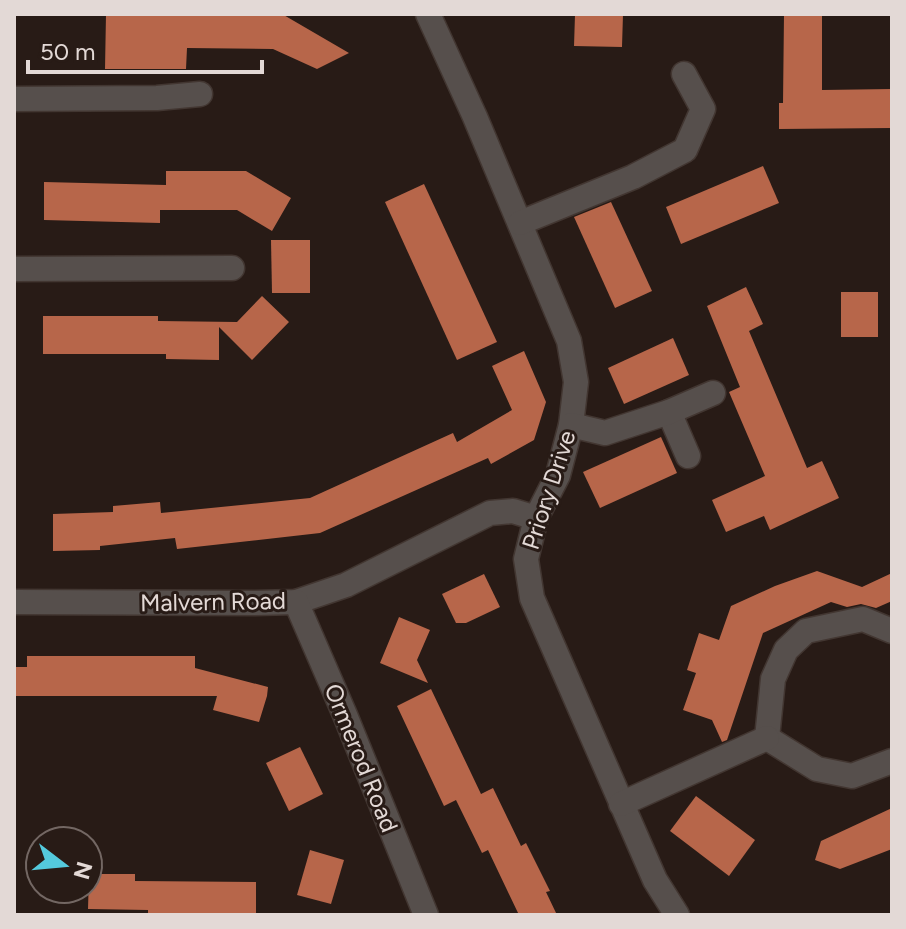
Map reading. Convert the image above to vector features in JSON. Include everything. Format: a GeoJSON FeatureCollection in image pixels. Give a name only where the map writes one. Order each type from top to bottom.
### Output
{"type":"FeatureCollection","features":[{"type":"Feature","properties":{"kind":"street","name":"Priory Drive"},"geometry":{"type":"LineString","coordinates":[[428,14],[569,341],[576,382],[571,425],[558,475],[536,518],[526,559],[532,598],[655,880],[677,915]]}},
{"type":"Feature","properties":{"kind":"street"},"geometry":{"type":"LineString","coordinates":[[520,223],[633,177],[685,150],[703,109],[684,74]]}},
{"type":"Feature","properties":{"kind":"street"},"geometry":{"type":"LineString","coordinates":[[14,99],[157,98],[200,94]]}},
{"type":"Feature","properties":{"kind":"street"},"geometry":{"type":"LineString","coordinates":[[14,269],[232,268]]}},
{"type":"Feature","properties":{"kind":"street"},"geometry":{"type":"LineString","coordinates":[[571,425],[605,433],[669,412],[713,393]]}},
{"type":"Feature","properties":{"kind":"street"},"geometry":{"type":"LineString","coordinates":[[669,412],[688,456]]}},
{"type":"Feature","properties":{"kind":"street","name":"Malvern Road"},"geometry":{"type":"LineString","coordinates":[[14,602],[296,602],[346,585],[490,513],[513,511],[536,518]]}},
{"type":"Feature","properties":{"kind":"street","name":"Ormerod Road"},"geometry":{"type":"LineString","coordinates":[[296,602],[426,915]]}},
{"type":"Feature","properties":{"kind":"street"},"geometry":{"type":"LineString","coordinates":[[767,738],[773,679],[786,650],[806,631],[863,619],[892,631]]}},
{"type":"Feature","properties":{"kind":"street"},"geometry":{"type":"LineString","coordinates":[[621,804],[767,738]]}},
{"type":"Feature","properties":{"kind":"street"},"geometry":{"type":"LineString","coordinates":[[767,738],[817,769],[852,776],[892,761]]}},
{"type":"Feature","properties":{"kind":"building"},"geometry":{"type":"Polygon","coordinates":[[[106,14],[282,14],[349,53],[317,69],[273,49],[187,48],[186,69],[105,69],[106,14]]]}},
{"type":"Feature","properties":{"kind":"building"},"geometry":{"type":"Polygon","coordinates":[[[575,14],[623,14],[622,47],[574,46],[575,14]]]}},
{"type":"Feature","properties":{"kind":"building"},"geometry":{"type":"Polygon","coordinates":[[[784,14],[822,14],[822,90],[892,89],[892,128],[779,129],[779,103],[783,103],[784,14]]]}},
{"type":"Feature","properties":{"kind":"building"},"geometry":{"type":"Polygon","coordinates":[[[763,166],[779,203],[681,244],[666,207],[763,166]]]}},
{"type":"Feature","properties":{"kind":"building"},"geometry":{"type":"Polygon","coordinates":[[[166,171],[246,171],[291,198],[272,231],[237,210],[160,210],[160,223],[44,220],[44,182],[166,185],[166,171]]]}},
{"type":"Feature","properties":{"kind":"building"},"geometry":{"type":"Polygon","coordinates":[[[424,184],[497,342],[457,360],[385,202],[424,184]]]}},
{"type":"Feature","properties":{"kind":"building"},"geometry":{"type":"Polygon","coordinates":[[[611,202],[652,291],[615,308],[574,217],[611,202]]]}},
{"type":"Feature","properties":{"kind":"building"},"geometry":{"type":"Polygon","coordinates":[[[271,240],[310,240],[310,293],[272,293],[271,240]]]}},
{"type":"Feature","properties":{"kind":"building"},"geometry":{"type":"Polygon","coordinates":[[[746,287],[763,324],[749,331],[807,468],[822,461],[839,498],[770,530],[764,516],[726,532],[712,500],[765,476],[729,392],[740,387],[707,306],[746,287]]]}},
{"type":"Feature","properties":{"kind":"building"},"geometry":{"type":"Polygon","coordinates":[[[841,292],[878,292],[878,337],[841,337],[841,292]]]}},
{"type":"Feature","properties":{"kind":"building"},"geometry":{"type":"Polygon","coordinates":[[[262,296],[289,322],[252,360],[219,327],[219,360],[166,359],[166,354],[43,354],[43,316],[158,316],[158,321],[237,322],[262,296]]]}},
{"type":"Feature","properties":{"kind":"building"},"geometry":{"type":"Polygon","coordinates":[[[673,338],[689,375],[624,404],[608,368],[673,338]]]}},
{"type":"Feature","properties":{"kind":"building"},"geometry":{"type":"Polygon","coordinates":[[[524,351],[546,402],[534,440],[491,464],[488,458],[320,533],[177,549],[175,538],[100,546],[100,550],[53,551],[53,514],[113,512],[113,506],[160,502],[161,513],[310,498],[453,433],[457,442],[512,410],[492,366],[524,351]]]}},
{"type":"Feature","properties":{"kind":"building"},"geometry":{"type":"Polygon","coordinates":[[[661,437],[677,473],[600,508],[583,472],[661,437]]]}},
{"type":"Feature","properties":{"kind":"building"},"geometry":{"type":"Polygon","coordinates":[[[817,571],[862,587],[892,573],[892,601],[876,608],[861,604],[847,607],[831,602],[763,633],[727,740],[722,742],[712,720],[683,710],[696,673],[687,670],[699,633],[719,640],[731,606],[817,571]]]}},
{"type":"Feature","properties":{"kind":"building"},"geometry":{"type":"Polygon","coordinates":[[[484,574],[500,607],[466,623],[456,623],[442,594],[484,574]]]}},
{"type":"Feature","properties":{"kind":"building"},"geometry":{"type":"Polygon","coordinates":[[[399,617],[430,630],[417,660],[428,683],[380,663],[399,617]]]}},
{"type":"Feature","properties":{"kind":"building"},"geometry":{"type":"Polygon","coordinates":[[[27,656],[195,656],[195,668],[268,687],[267,696],[259,722],[213,710],[217,696],[14,696],[14,667],[27,667],[27,656]]]}},
{"type":"Feature","properties":{"kind":"building"},"geometry":{"type":"Polygon","coordinates":[[[431,689],[481,794],[493,788],[521,846],[526,843],[550,891],[546,892],[557,915],[519,915],[488,850],[482,853],[456,800],[444,806],[397,706],[431,689]]]}},
{"type":"Feature","properties":{"kind":"building"},"geometry":{"type":"Polygon","coordinates":[[[300,747],[323,794],[289,811],[266,763],[300,747]]]}},
{"type":"Feature","properties":{"kind":"building"},"geometry":{"type":"Polygon","coordinates":[[[696,796],[755,840],[729,876],[670,831],[696,796]]]}},
{"type":"Feature","properties":{"kind":"building"},"geometry":{"type":"Polygon","coordinates":[[[892,808],[892,849],[840,869],[815,860],[821,841],[892,808]]]}},
{"type":"Feature","properties":{"kind":"building"},"geometry":{"type":"Polygon","coordinates":[[[310,850],[344,860],[331,904],[297,895],[310,850]]]}},
{"type":"Feature","properties":{"kind":"building"},"geometry":{"type":"Polygon","coordinates":[[[104,874],[135,874],[135,881],[256,882],[256,915],[148,915],[148,910],[88,909],[88,905],[104,905],[104,874]]]}}]}
